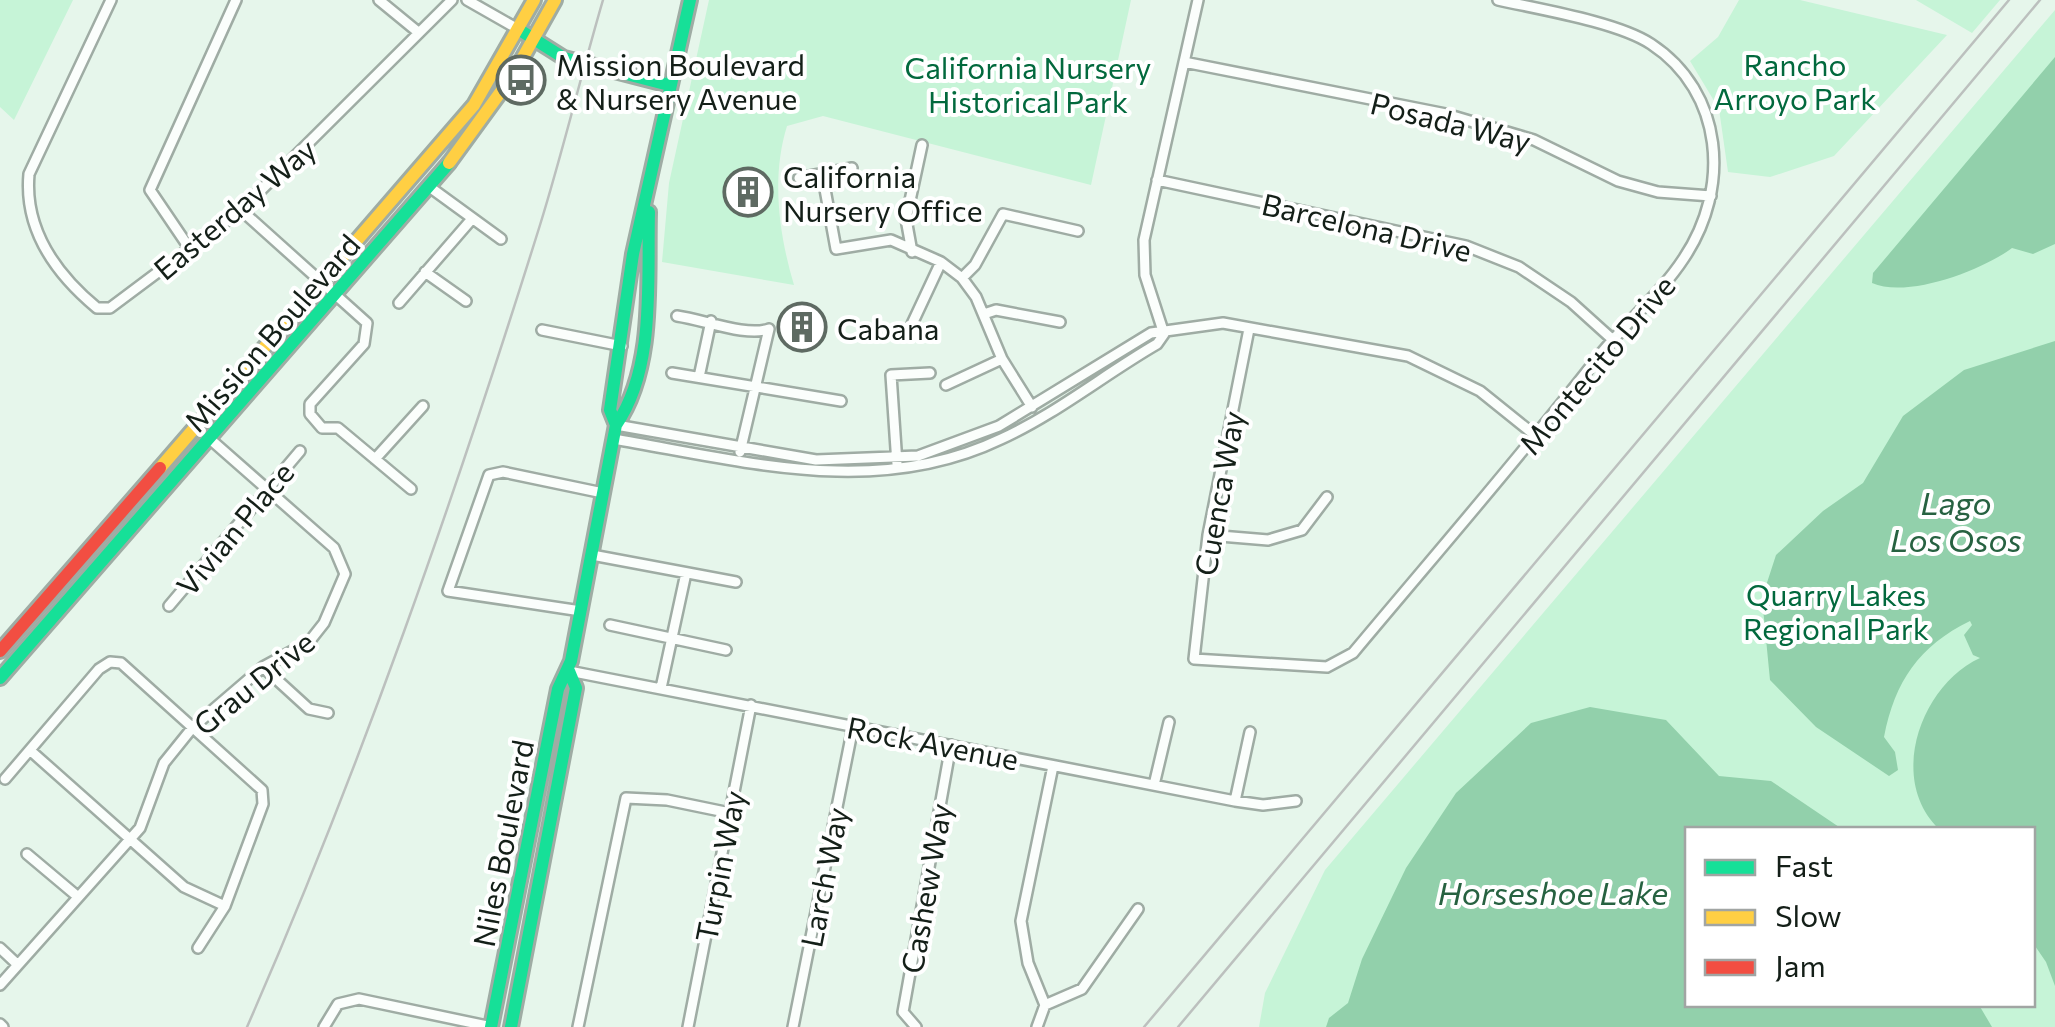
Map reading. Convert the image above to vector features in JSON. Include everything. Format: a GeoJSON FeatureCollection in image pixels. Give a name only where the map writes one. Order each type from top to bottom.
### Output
{"type":"FeatureCollection","features":[{"type":"Feature","properties":{"kind":"main road","name":"Mission Boulevard"},"geometry":{"type":"LineString","coordinates":[[0,651],[324,282],[474,104],[534,0]]}},
{"type":"Feature","properties":{"kind":"main road","name":"Mission Boulevard"},"geometry":{"type":"LineString","coordinates":[[0,678],[431,188],[490,110],[555,0]]}},
{"type":"Feature","properties":{"kind":"main road","name":"Niles Boulevard"},"geometry":{"type":"LineString","coordinates":[[492,1027],[558,688],[570,671],[615,432],[610,410],[632,254],[651,185],[669,85],[690,0]]}},
{"type":"Feature","properties":{"kind":"main road"},"geometry":{"type":"LineString","coordinates":[[518,30],[564,58],[669,85]]}},
{"type":"Feature","properties":{"kind":"main road","name":"Niles Boulevard"},"geometry":{"type":"LineString","coordinates":[[615,432],[630,413],[645,330],[651,185]]}},
{"type":"Feature","properties":{"kind":"main road","name":"Niles Boulevard"},"geometry":{"type":"LineString","coordinates":[[511,1027],[576,688],[570,671]]}},
{"type":"Feature","properties":{"kind":"street","name":"Easterday Way"},"geometry":{"type":"LineString","coordinates":[[110,0],[29,174],[26,203],[33,229],[53,259],[97,308],[110,308],[241,210],[307,149],[452,0]]}},
{"type":"Feature","properties":{"kind":"street"},"geometry":{"type":"LineString","coordinates":[[190,249],[150,190],[236,0]]}},
{"type":"Feature","properties":{"kind":"street"},"geometry":{"type":"LineString","coordinates":[[379,0],[418,32]]}},
{"type":"Feature","properties":{"kind":"street"},"geometry":{"type":"LineString","coordinates":[[467,0],[518,30]]}},
{"type":"Feature","properties":{"kind":"street"},"geometry":{"type":"LineString","coordinates":[[1164,334],[1145,274],[1144,240],[1198,0]]}},
{"type":"Feature","properties":{"kind":"street","name":"Montecito Drive"},"geometry":{"type":"LineString","coordinates":[[1194,658],[1327,667],[1353,653],[1536,436],[1612,338],[1684,259],[1711,196],[1716,156],[1708,113],[1684,72],[1649,42],[1498,0]]}},
{"type":"Feature","properties":{"kind":"street","name":"Posada Way"},"geometry":{"type":"LineString","coordinates":[[1184,62],[1446,114],[1534,140],[1618,181],[1658,192],[1711,196]]}},
{"type":"Feature","properties":{"kind":"street"},"geometry":{"type":"LineString","coordinates":[[912,252],[906,219],[922,145]]}},
{"type":"Feature","properties":{"kind":"street"},"geometry":{"type":"LineString","coordinates":[[799,178],[852,168]]}},
{"type":"Feature","properties":{"kind":"street"},"geometry":{"type":"LineString","coordinates":[[822,173],[836,248],[891,240],[941,262],[962,278],[984,314],[1002,359],[1032,407]]}},
{"type":"Feature","properties":{"kind":"street","name":"Barcelona Drive"},"geometry":{"type":"LineString","coordinates":[[1157,180],[1466,246],[1519,267],[1571,302],[1612,338]]}},
{"type":"Feature","properties":{"kind":"street"},"geometry":{"type":"LineString","coordinates":[[431,188],[501,239]]}},
{"type":"Feature","properties":{"kind":"street"},"geometry":{"type":"LineString","coordinates":[[241,210],[367,323],[364,344],[310,404],[310,414],[322,428],[338,428],[411,489]]}},
{"type":"Feature","properties":{"kind":"street"},"geometry":{"type":"LineString","coordinates":[[962,278],[975,265],[1003,214],[1078,231]]}},
{"type":"Feature","properties":{"kind":"street"},"geometry":{"type":"LineString","coordinates":[[399,303],[471,220]]}},
{"type":"Feature","properties":{"kind":"street"},"geometry":{"type":"LineString","coordinates":[[912,324],[941,262]]}},
{"type":"Feature","properties":{"kind":"street"},"geometry":{"type":"LineString","coordinates":[[425,272],[466,301]]}},
{"type":"Feature","properties":{"kind":"street"},"geometry":{"type":"LineString","coordinates":[[984,314],[996,310],[1060,322]]}},
{"type":"Feature","properties":{"kind":"street"},"geometry":{"type":"LineString","coordinates":[[677,316],[753,334],[769,329],[752,386],[738,460]]}},
{"type":"Feature","properties":{"kind":"street"},"geometry":{"type":"LineString","coordinates":[[698,377],[711,321]]}},
{"type":"Feature","properties":{"kind":"street"},"geometry":{"type":"LineString","coordinates":[[615,432],[826,462],[897,460],[962,442],[1032,407],[1150,333],[1164,334],[1204,323],[1408,356],[1480,391],[1536,436]]}},
{"type":"Feature","properties":{"kind":"street","name":"Cuenca Way"},"geometry":{"type":"LineString","coordinates":[[1194,658],[1208,535],[1249,328]]}},
{"type":"Feature","properties":{"kind":"street"},"geometry":{"type":"LineString","coordinates":[[542,330],[622,346]]}},
{"type":"Feature","properties":{"kind":"street"},"geometry":{"type":"LineString","coordinates":[[615,432],[738,460],[814,472],[898,472],[944,462],[1005,438],[1157,344],[1164,334]]}},
{"type":"Feature","properties":{"kind":"street"},"geometry":{"type":"LineString","coordinates":[[946,385],[1002,359]]}},
{"type":"Feature","properties":{"kind":"street"},"geometry":{"type":"LineString","coordinates":[[672,373],[842,401]]}},
{"type":"Feature","properties":{"kind":"street"},"geometry":{"type":"LineString","coordinates":[[898,472],[892,375],[930,373]]}},
{"type":"Feature","properties":{"kind":"street"},"geometry":{"type":"LineString","coordinates":[[376,459],[423,406]]}},
{"type":"Feature","properties":{"kind":"street","name":"Grau Drive"},"geometry":{"type":"LineString","coordinates":[[0,985],[140,828],[164,763],[193,727],[264,667],[309,642],[324,623],[345,574],[334,548],[210,439]]}},
{"type":"Feature","properties":{"kind":"street","name":"Vivian Place"},"geometry":{"type":"LineString","coordinates":[[169,606],[300,451]]}},
{"type":"Feature","properties":{"kind":"street"},"geometry":{"type":"LineString","coordinates":[[581,610],[525,599],[511,604],[448,590],[490,475],[503,472],[603,492]]}},
{"type":"Feature","properties":{"kind":"street"},"geometry":{"type":"LineString","coordinates":[[1208,535],[1268,540],[1302,530],[1327,497]]}},
{"type":"Feature","properties":{"kind":"street"},"geometry":{"type":"LineString","coordinates":[[592,555],[736,582]]}},
{"type":"Feature","properties":{"kind":"street"},"geometry":{"type":"LineString","coordinates":[[661,688],[686,572]]}},
{"type":"Feature","properties":{"kind":"street"},"geometry":{"type":"LineString","coordinates":[[610,625],[726,650]]}},
{"type":"Feature","properties":{"kind":"street"},"geometry":{"type":"LineString","coordinates":[[5,779],[110,662],[120,663],[262,790],[263,804],[225,906],[198,948]]}},
{"type":"Feature","properties":{"kind":"street"},"geometry":{"type":"LineString","coordinates":[[264,667],[310,708],[328,713]]}},
{"type":"Feature","properties":{"kind":"street","name":"Rock Avenue"},"geometry":{"type":"LineString","coordinates":[[570,671],[1235,801],[1262,805],[1296,802]]}},
{"type":"Feature","properties":{"kind":"street","name":"Turpin Way"},"geometry":{"type":"LineString","coordinates":[[688,1027],[751,705]]}},
{"type":"Feature","properties":{"kind":"street"},"geometry":{"type":"LineString","coordinates":[[1154,785],[1169,722]]}},
{"type":"Feature","properties":{"kind":"street","name":"Larch Way"},"geometry":{"type":"LineString","coordinates":[[793,1027],[853,727]]}},
{"type":"Feature","properties":{"kind":"street"},"geometry":{"type":"LineString","coordinates":[[1235,801],[1250,732]]}},
{"type":"Feature","properties":{"kind":"street","name":"Cashew Way"},"geometry":{"type":"LineString","coordinates":[[916,1027],[903,1012],[951,745]]}},
{"type":"Feature","properties":{"kind":"street"},"geometry":{"type":"LineString","coordinates":[[32,752],[184,886],[225,906]]}},
{"type":"Feature","properties":{"kind":"street"},"geometry":{"type":"LineString","coordinates":[[1036,1027],[1044,1006],[1028,964],[1021,921],[1054,766]]}},
{"type":"Feature","properties":{"kind":"street"},"geometry":{"type":"LineString","coordinates":[[578,1027],[626,798],[666,800],[730,813]]}},
{"type":"Feature","properties":{"kind":"street"},"geometry":{"type":"LineString","coordinates":[[27,854],[77,896]]}},
{"type":"Feature","properties":{"kind":"street"},"geometry":{"type":"LineString","coordinates":[[1044,1006],[1082,989],[1138,910]]}},
{"type":"Feature","properties":{"kind":"street"},"geometry":{"type":"LineString","coordinates":[[0,948],[18,964]]}},
{"type":"Feature","properties":{"kind":"street"},"geometry":{"type":"LineString","coordinates":[[324,1027],[338,1004],[359,999],[492,1027]]}},
{"type":"Feature","properties":{"kind":"green space"},"geometry":{"type":"Polygon","coordinates":[[[0,0],[73,0],[14,120],[0,107],[0,0]]]}},
{"type":"Feature","properties":{"kind":"green space","name":"California Nursery Historical Park"},"geometry":{"type":"Polygon","coordinates":[[[709,0],[1131,0],[1091,185],[823,116],[787,126],[782,145],[779,206],[794,285],[662,262],[669,183],[709,0]]]}},
{"type":"Feature","properties":{"kind":"green space","name":"Rancho Arroyo Park"},"geometry":{"type":"Polygon","coordinates":[[[1739,0],[1800,0],[1947,35],[1834,156],[1770,177],[1728,172],[1719,109],[1690,61],[1718,37],[1739,0]]]}},
{"type":"Feature","properties":{"kind":"green space"},"geometry":{"type":"Polygon","coordinates":[[[1916,0],[2000,0],[1972,33],[1916,0]]]}},
{"type":"Feature","properties":{"kind":"green space","name":"Quarry Lakes Regional Park"},"geometry":{"type":"Polygon","coordinates":[[[2055,10],[2055,1027],[1259,1027],[1265,993],[1325,870],[2055,10]]]}},
{"type":"Feature","properties":{"kind":"water"},"geometry":{"type":"Polygon","coordinates":[[[2055,57],[2055,244],[2033,254],[2012,248],[1964,273],[1924,285],[1887,287],[1872,283],[1873,273],[2055,57]]]}},
{"type":"Feature","properties":{"kind":"water","name":"Lago Los Osos"},"geometry":{"type":"Polygon","coordinates":[[[2055,341],[2055,986],[2035,946],[2035,827],[1937,827],[1923,808],[1915,785],[1918,735],[1927,711],[1959,671],[1980,658],[1973,655],[1964,635],[1972,625],[1970,621],[1923,654],[1903,682],[1884,737],[1895,752],[1898,770],[1889,776],[1816,727],[1770,680],[1762,598],[1776,555],[1823,511],[1863,483],[1903,416],[1964,370],[2055,341]]]}},
{"type":"Feature","properties":{"kind":"water","name":"Horseshoe Lake"},"geometry":{"type":"Polygon","coordinates":[[[1590,707],[1666,720],[1719,776],[1771,781],[1839,827],[1685,827],[1685,1007],[1980,1007],[1992,1027],[1326,1027],[1329,1018],[1348,1003],[1362,959],[1406,868],[1456,793],[1531,723],[1590,707]]]}},
{"type":"Feature","properties":{"kind":"railway"},"geometry":{"type":"LineString","coordinates":[[247,1027],[329,830],[440,530],[540,225],[603,0]]}},
{"type":"Feature","properties":{"kind":"railway"},"geometry":{"type":"LineString","coordinates":[[1144,1027],[2009,0]]}},
{"type":"Feature","properties":{"kind":"railway"},"geometry":{"type":"LineString","coordinates":[[1178,1027],[2040,0]]}},
{"type":"Feature","properties":{"kind":"traffic: fast"},"geometry":{"type":"LineString","coordinates":[[491,1027],[558,689],[571,661],[616,425],[610,410],[633,254],[690,0]]}},
{"type":"Feature","properties":{"kind":"traffic: fast"},"geometry":{"type":"LineString","coordinates":[[518,29],[564,58],[669,85]]}},
{"type":"Feature","properties":{"kind":"traffic: fast"},"geometry":{"type":"LineString","coordinates":[[0,678],[449,163]]}},
{"type":"Feature","properties":{"kind":"traffic: fast"},"geometry":{"type":"LineString","coordinates":[[616,425],[629,402],[643,350],[649,212]]}},
{"type":"Feature","properties":{"kind":"traffic: fast"},"geometry":{"type":"LineString","coordinates":[[511,1027],[576,688],[569,671]]}},
{"type":"Feature","properties":{"kind":"traffic: slow"},"geometry":{"type":"LineString","coordinates":[[160,468],[474,105],[534,0]]}},
{"type":"Feature","properties":{"kind":"traffic: slow"},"geometry":{"type":"LineString","coordinates":[[449,163],[513,75],[555,0]]}},
{"type":"Feature","properties":{"kind":"traffic: jam"},"geometry":{"type":"LineString","coordinates":[[0,651],[160,468]]}},
{"type":"Feature","properties":{"kind":"place","name":"Mission Boulevard & Nursery Avenue"},"geometry":{"type":"Point","coordinates":[521,80]}},
{"type":"Feature","properties":{"kind":"place","name":"California Nursery Office"},"geometry":{"type":"Point","coordinates":[748,192]}},
{"type":"Feature","properties":{"kind":"place","name":"Cabana"},"geometry":{"type":"Point","coordinates":[802,327]}}]}
